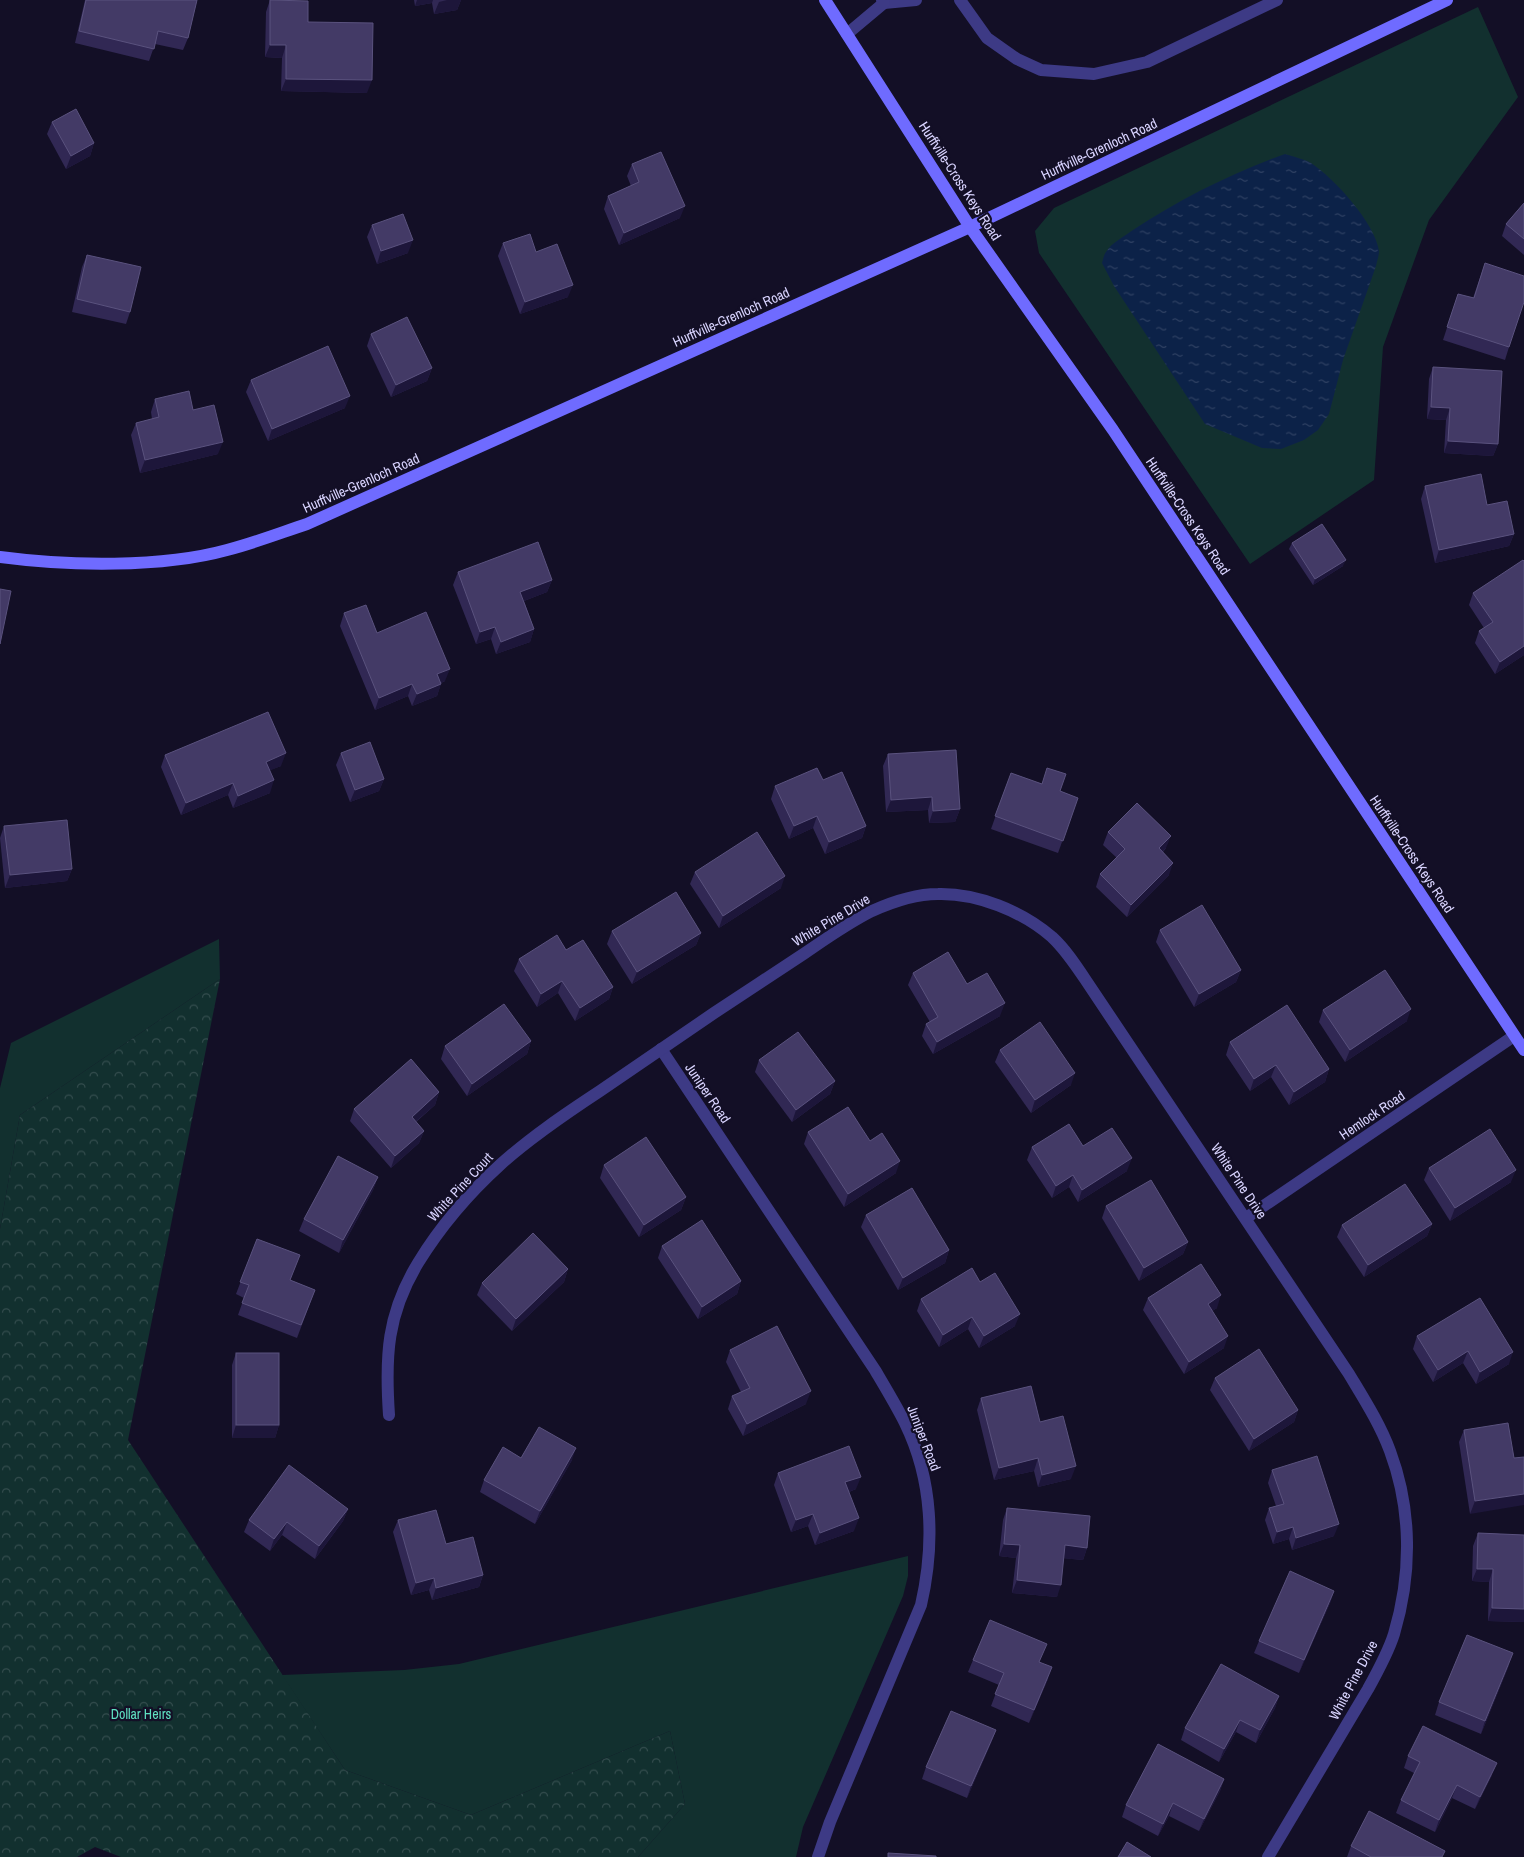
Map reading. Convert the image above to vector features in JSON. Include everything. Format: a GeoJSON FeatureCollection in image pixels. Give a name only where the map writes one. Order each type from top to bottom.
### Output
{"type":"FeatureCollection","features":[{"type":"Feature","properties":{"kind":"main road","name":"Hurffville-Cross Keys Road"},"geometry":{"type":"LineString","coordinates":[[825,0],[970,226],[1113,430],[1524,1050]]}},
{"type":"Feature","properties":{"kind":"main road","name":"Hurffville-Grenloch Road"},"geometry":{"type":"LineString","coordinates":[[0,557],[111,564],[177,559],[226,551],[307,524],[970,226],[1448,0]]}},
{"type":"Feature","properties":{"kind":"street"},"geometry":{"type":"LineString","coordinates":[[847,34],[883,2],[916,0]]}},
{"type":"Feature","properties":{"kind":"street"},"geometry":{"type":"LineString","coordinates":[[960,0],[987,38],[1017,59],[1041,70],[1094,74],[1147,62],[1277,0]]}},
{"type":"Feature","properties":{"kind":"street","name":"White Pine Drive"},"geometry":{"type":"LineString","coordinates":[[661,1049],[833,934],[874,910],[913,897],[937,894],[975,898],[995,905],[1034,924],[1052,937],[1069,955],[1349,1374],[1378,1423],[1390,1450],[1404,1500],[1407,1527],[1406,1561],[1400,1606],[1393,1635],[1382,1663],[1268,1857]]}},
{"type":"Feature","properties":{"kind":"street","name":"Hemlock Road"},"geometry":{"type":"LineString","coordinates":[[1246,1218],[1514,1036]]}},
{"type":"Feature","properties":{"kind":"street","name":"White Pine Court"},"geometry":{"type":"LineString","coordinates":[[389,1415],[386,1373],[389,1340],[395,1312],[417,1264],[434,1238],[475,1190],[524,1144],[661,1049]]}},
{"type":"Feature","properties":{"kind":"street","name":"Juniper Road"},"geometry":{"type":"LineString","coordinates":[[661,1049],[875,1370],[906,1425],[925,1480],[930,1534],[927,1582],[921,1605],[830,1822],[818,1857]]}},
{"type":"Feature","properties":{"kind":"green space"},"geometry":{"type":"Polygon","coordinates":[[[1478,7],[1518,97],[1429,220],[1383,347],[1374,480],[1250,564],[1039,253],[1035,231],[1054,208],[1478,7]]]}},
{"type":"Feature","properties":{"kind":"green space"},"geometry":{"type":"Polygon","coordinates":[[[219,939],[220,979],[20,1115],[0,1229],[0,1088],[11,1043],[219,939]]]}},
{"type":"Feature","properties":{"kind":"green space","name":"Dollar Heirs"},"geometry":{"type":"Polygon","coordinates":[[[220,979],[128,1440],[345,1770],[471,1815],[670,1731],[685,1804],[638,1857],[121,1857],[95,1847],[77,1857],[0,1857],[0,1229],[20,1115],[220,979]]]}},
{"type":"Feature","properties":{"kind":"green space"},"geometry":{"type":"Polygon","coordinates":[[[908,1556],[908,1576],[903,1596],[803,1827],[796,1857],[638,1857],[685,1804],[670,1731],[471,1815],[345,1770],[282,1675],[404,1670],[459,1664],[908,1556]]]}},
{"type":"Feature","properties":{"kind":"water"},"geometry":{"type":"Polygon","coordinates":[[[1285,154],[1311,163],[1342,190],[1370,228],[1379,251],[1376,266],[1343,360],[1329,414],[1318,430],[1304,440],[1281,449],[1262,448],[1205,424],[1114,286],[1102,263],[1105,253],[1115,243],[1169,208],[1226,178],[1285,154]]]}},
{"type":"Feature","properties":{"kind":"building"},"geometry":{"type":"Polygon","coordinates":[[[86,0],[197,0],[188,38],[158,31],[154,49],[79,31],[86,0]]]}},
{"type":"Feature","properties":{"kind":"building"},"geometry":{"type":"Polygon","coordinates":[[[270,0],[308,1],[308,22],[373,23],[372,80],[286,79],[286,45],[270,45],[270,0]]]}},
{"type":"Feature","properties":{"kind":"building"},"geometry":{"type":"Polygon","coordinates":[[[76,109],[94,143],[71,156],[52,122],[76,109]]]}},
{"type":"Feature","properties":{"kind":"building"},"geometry":{"type":"Polygon","coordinates":[[[661,152],[685,206],[624,233],[608,196],[639,182],[632,164],[661,152]]]}},
{"type":"Feature","properties":{"kind":"building"},"geometry":{"type":"Polygon","coordinates":[[[1524,203],[1524,239],[1506,224],[1524,203]]]}},
{"type":"Feature","properties":{"kind":"building"},"geometry":{"type":"Polygon","coordinates":[[[403,214],[413,240],[381,251],[372,225],[403,214]]]}},
{"type":"Feature","properties":{"kind":"building"},"geometry":{"type":"Polygon","coordinates":[[[530,234],[536,252],[557,244],[573,285],[525,302],[503,243],[530,234]]]}},
{"type":"Feature","properties":{"kind":"building"},"geometry":{"type":"Polygon","coordinates":[[[87,255],[141,267],[130,312],[77,299],[87,255]]]}},
{"type":"Feature","properties":{"kind":"building"},"geometry":{"type":"Polygon","coordinates":[[[1485,263],[1524,276],[1524,302],[1509,347],[1447,327],[1458,294],[1474,298],[1485,263]]]}},
{"type":"Feature","properties":{"kind":"building"},"geometry":{"type":"Polygon","coordinates":[[[407,317],[432,368],[396,385],[371,334],[407,317]]]}},
{"type":"Feature","properties":{"kind":"building"},"geometry":{"type":"Polygon","coordinates":[[[328,346],[350,396],[272,429],[251,380],[328,346]]]}},
{"type":"Feature","properties":{"kind":"building"},"geometry":{"type":"Polygon","coordinates":[[[1433,367],[1502,371],[1498,444],[1448,441],[1450,408],[1431,407],[1433,367]]]}},
{"type":"Feature","properties":{"kind":"building"},"geometry":{"type":"Polygon","coordinates":[[[189,391],[193,410],[214,405],[223,442],[145,460],[136,423],[159,417],[155,399],[189,391]]]}},
{"type":"Feature","properties":{"kind":"building"},"geometry":{"type":"Polygon","coordinates":[[[1481,474],[1487,505],[1507,501],[1514,534],[1439,550],[1425,486],[1481,474]]]}},
{"type":"Feature","properties":{"kind":"building"},"geometry":{"type":"Polygon","coordinates":[[[1322,524],[1346,560],[1315,579],[1292,543],[1322,524]]]}},
{"type":"Feature","properties":{"kind":"building"},"geometry":{"type":"Polygon","coordinates":[[[538,542],[552,580],[520,592],[534,629],[501,642],[495,627],[480,632],[458,572],[538,542]]]}},
{"type":"Feature","properties":{"kind":"building"},"geometry":{"type":"Polygon","coordinates":[[[1523,560],[1524,646],[1500,662],[1479,631],[1493,622],[1473,593],[1523,560]]]}},
{"type":"Feature","properties":{"kind":"building"},"geometry":{"type":"Polygon","coordinates":[[[0,589],[11,591],[0,644],[0,589]]]}},
{"type":"Feature","properties":{"kind":"building"},"geometry":{"type":"Polygon","coordinates":[[[366,605],[377,633],[426,612],[450,669],[437,674],[441,684],[417,694],[412,684],[379,698],[344,613],[366,605]]]}},
{"type":"Feature","properties":{"kind":"building"},"geometry":{"type":"Polygon","coordinates":[[[268,712],[286,753],[266,762],[274,780],[238,796],[233,783],[186,803],[165,755],[268,712]]]}},
{"type":"Feature","properties":{"kind":"building"},"geometry":{"type":"Polygon","coordinates":[[[370,742],[384,779],[355,790],[341,753],[370,742]]]}},
{"type":"Feature","properties":{"kind":"building"},"geometry":{"type":"Polygon","coordinates":[[[956,750],[960,809],[933,811],[932,797],[891,800],[888,754],[956,750]]]}},
{"type":"Feature","properties":{"kind":"building"},"geometry":{"type":"Polygon","coordinates":[[[817,768],[823,780],[842,772],[866,826],[829,842],[817,816],[794,826],[775,786],[817,768]]]}},
{"type":"Feature","properties":{"kind":"building"},"geometry":{"type":"Polygon","coordinates":[[[1047,768],[1066,774],[1060,791],[1078,798],[1063,841],[995,816],[1011,773],[1042,784],[1047,768]]]}},
{"type":"Feature","properties":{"kind":"building"},"geometry":{"type":"Polygon","coordinates":[[[1137,803],[1171,836],[1159,848],[1173,863],[1131,905],[1100,874],[1125,849],[1108,832],[1137,803]]]}},
{"type":"Feature","properties":{"kind":"building"},"geometry":{"type":"Polygon","coordinates":[[[67,820],[72,869],[10,875],[4,826],[67,820]]]}},
{"type":"Feature","properties":{"kind":"building"},"geometry":{"type":"Polygon","coordinates":[[[757,832],[785,876],[723,916],[695,872],[757,832]]]}},
{"type":"Feature","properties":{"kind":"building"},"geometry":{"type":"Polygon","coordinates":[[[676,892],[701,933],[637,972],[612,931],[676,892]]]}},
{"type":"Feature","properties":{"kind":"building"},"geometry":{"type":"Polygon","coordinates":[[[1202,905],[1241,970],[1199,994],[1160,930],[1202,905]]]}},
{"type":"Feature","properties":{"kind":"building"},"geometry":{"type":"Polygon","coordinates":[[[557,935],[566,950],[583,940],[613,987],[580,1008],[562,981],[541,994],[519,959],[557,935]]]}},
{"type":"Feature","properties":{"kind":"building"},"geometry":{"type":"Polygon","coordinates":[[[948,952],[967,984],[987,973],[1005,1003],[937,1042],[926,1024],[938,1017],[913,973],[948,952]]]}},
{"type":"Feature","properties":{"kind":"building"},"geometry":{"type":"Polygon","coordinates":[[[1385,970],[1411,1009],[1350,1050],[1323,1010],[1385,970]]]}},
{"type":"Feature","properties":{"kind":"building"},"geometry":{"type":"Polygon","coordinates":[[[504,1004],[531,1041],[472,1084],[445,1046],[504,1004]]]}},
{"type":"Feature","properties":{"kind":"building"},"geometry":{"type":"Polygon","coordinates":[[[1287,1005],[1329,1069],[1294,1092],[1276,1065],[1254,1079],[1230,1042],[1287,1005]]]}},
{"type":"Feature","properties":{"kind":"building"},"geometry":{"type":"Polygon","coordinates":[[[1040,1022],[1075,1073],[1035,1100],[1000,1050],[1040,1022]]]}},
{"type":"Feature","properties":{"kind":"building"},"geometry":{"type":"Polygon","coordinates":[[[798,1032],[835,1081],[796,1110],[759,1060],[798,1032]]]}},
{"type":"Feature","properties":{"kind":"building"},"geometry":{"type":"Polygon","coordinates":[[[411,1059],[439,1092],[412,1117],[424,1131],[395,1156],[354,1109],[411,1059]]]}},
{"type":"Feature","properties":{"kind":"building"},"geometry":{"type":"Polygon","coordinates":[[[848,1107],[870,1141],[882,1133],[900,1161],[848,1194],[808,1132],[848,1107]]]}},
{"type":"Feature","properties":{"kind":"building"},"geometry":{"type":"Polygon","coordinates":[[[1069,1124],[1083,1146],[1112,1128],[1132,1158],[1082,1190],[1073,1175],[1056,1186],[1032,1147],[1069,1124]]]}},
{"type":"Feature","properties":{"kind":"building"},"geometry":{"type":"Polygon","coordinates":[[[1490,1129],[1516,1170],[1455,1208],[1429,1168],[1490,1129]]]}},
{"type":"Feature","properties":{"kind":"building"},"geometry":{"type":"Polygon","coordinates":[[[646,1137],[686,1197],[644,1225],[604,1165],[646,1137]]]}},
{"type":"Feature","properties":{"kind":"building"},"geometry":{"type":"Polygon","coordinates":[[[338,1156],[378,1177],[343,1240],[304,1219],[338,1156]]]}},
{"type":"Feature","properties":{"kind":"building"},"geometry":{"type":"Polygon","coordinates":[[[1151,1180],[1188,1242],[1144,1268],[1106,1206],[1151,1180]]]}},
{"type":"Feature","properties":{"kind":"building"},"geometry":{"type":"Polygon","coordinates":[[[1405,1184],[1432,1224],[1368,1265],[1342,1225],[1405,1184]]]}},
{"type":"Feature","properties":{"kind":"building"},"geometry":{"type":"Polygon","coordinates":[[[912,1188],[949,1250],[903,1278],[866,1215],[912,1188]]]}},
{"type":"Feature","properties":{"kind":"building"},"geometry":{"type":"Polygon","coordinates":[[[702,1220],[741,1281],[702,1307],[662,1246],[702,1220]]]}},
{"type":"Feature","properties":{"kind":"building"},"geometry":{"type":"Polygon","coordinates":[[[533,1233],[568,1269],[516,1319],[482,1283],[533,1233]]]}},
{"type":"Feature","properties":{"kind":"building"},"geometry":{"type":"Polygon","coordinates":[[[257,1239],[300,1255],[290,1280],[315,1290],[301,1325],[242,1303],[249,1285],[240,1282],[257,1239]]]}},
{"type":"Feature","properties":{"kind":"building"},"geometry":{"type":"Polygon","coordinates":[[[1201,1264],[1221,1295],[1208,1304],[1228,1336],[1189,1362],[1148,1298],[1201,1264]]]}},
{"type":"Feature","properties":{"kind":"building"},"geometry":{"type":"Polygon","coordinates":[[[972,1268],[980,1282],[995,1273],[1020,1314],[984,1336],[972,1317],[943,1335],[921,1299],[972,1268]]]}},
{"type":"Feature","properties":{"kind":"building"},"geometry":{"type":"Polygon","coordinates":[[[1480,1298],[1513,1352],[1480,1372],[1468,1351],[1438,1370],[1417,1336],[1480,1298]]]}},
{"type":"Feature","properties":{"kind":"building"},"geometry":{"type":"Polygon","coordinates":[[[777,1326],[811,1391],[747,1424],[732,1396],[750,1388],[730,1350],[777,1326]]]}},
{"type":"Feature","properties":{"kind":"building"},"geometry":{"type":"Polygon","coordinates":[[[1259,1349],[1298,1410],[1254,1439],[1215,1378],[1259,1349]]]}},
{"type":"Feature","properties":{"kind":"building"},"geometry":{"type":"Polygon","coordinates":[[[236,1353],[279,1353],[279,1425],[236,1425],[236,1353]]]}},
{"type":"Feature","properties":{"kind":"building"},"geometry":{"type":"Polygon","coordinates":[[[1031,1386],[1040,1422],[1063,1416],[1076,1466],[1042,1475],[1038,1458],[999,1468],[981,1398],[1031,1386]]]}},
{"type":"Feature","properties":{"kind":"building"},"geometry":{"type":"Polygon","coordinates":[[[1508,1423],[1514,1458],[1524,1457],[1524,1494],[1475,1501],[1464,1430],[1508,1423]]]}},
{"type":"Feature","properties":{"kind":"building"},"geometry":{"type":"Polygon","coordinates":[[[539,1427],[576,1448],[540,1511],[484,1480],[503,1447],[521,1458],[539,1427]]]}},
{"type":"Feature","properties":{"kind":"building"},"geometry":{"type":"Polygon","coordinates":[[[849,1446],[861,1477],[845,1482],[859,1518],[820,1533],[813,1514],[796,1520],[778,1473],[849,1446]]]}},
{"type":"Feature","properties":{"kind":"building"},"geometry":{"type":"Polygon","coordinates":[[[1317,1456],[1339,1524],[1296,1538],[1293,1527],[1277,1532],[1269,1508],[1284,1504],[1272,1470],[1317,1456]]]}},
{"type":"Feature","properties":{"kind":"building"},"geometry":{"type":"Polygon","coordinates":[[[289,1465],[348,1509],[319,1546],[287,1522],[274,1539],[249,1520],[289,1465]]]}},
{"type":"Feature","properties":{"kind":"building"},"geometry":{"type":"Polygon","coordinates":[[[1007,1508],[1090,1516],[1087,1548],[1065,1545],[1061,1585],[1017,1580],[1020,1545],[1004,1544],[1007,1508]]]}},
{"type":"Feature","properties":{"kind":"building"},"geometry":{"type":"Polygon","coordinates":[[[436,1510],[446,1544],[473,1537],[483,1575],[436,1588],[434,1578],[416,1583],[398,1520],[436,1510]]]}},
{"type":"Feature","properties":{"kind":"building"},"geometry":{"type":"Polygon","coordinates":[[[1478,1533],[1524,1535],[1524,1609],[1492,1608],[1493,1569],[1477,1569],[1478,1533]]]}},
{"type":"Feature","properties":{"kind":"building"},"geometry":{"type":"Polygon","coordinates":[[[1290,1571],[1334,1591],[1304,1660],[1259,1641],[1290,1571]]]}},
{"type":"Feature","properties":{"kind":"building"},"geometry":{"type":"Polygon","coordinates":[[[990,1620],[1047,1644],[1039,1662],[1052,1667],[1034,1710],[995,1694],[1004,1673],[973,1660],[990,1620]]]}},
{"type":"Feature","properties":{"kind":"building"},"geometry":{"type":"Polygon","coordinates":[[[1467,1635],[1513,1653],[1485,1721],[1439,1702],[1467,1635]]]}},
{"type":"Feature","properties":{"kind":"building"},"geometry":{"type":"Polygon","coordinates":[[[1221,1664],[1279,1696],[1260,1730],[1240,1720],[1224,1749],[1185,1728],[1221,1664]]]}},
{"type":"Feature","properties":{"kind":"building"},"geometry":{"type":"Polygon","coordinates":[[[951,1711],[996,1730],[971,1786],[926,1767],[951,1711]]]}},
{"type":"Feature","properties":{"kind":"building"},"geometry":{"type":"Polygon","coordinates":[[[1423,1726],[1497,1763],[1480,1797],[1457,1785],[1439,1820],[1401,1800],[1420,1762],[1408,1756],[1423,1726]]]}},
{"type":"Feature","properties":{"kind":"building"},"geometry":{"type":"Polygon","coordinates":[[[1158,1744],[1224,1779],[1204,1819],[1173,1803],[1163,1824],[1126,1805],[1158,1744]]]}},
{"type":"Feature","properties":{"kind":"building"},"geometry":{"type":"Polygon","coordinates":[[[1369,1811],[1445,1851],[1442,1857],[1371,1857],[1351,1846],[1369,1811]]]}},
{"type":"Feature","properties":{"kind":"building"},"geometry":{"type":"Polygon","coordinates":[[[1127,1842],[1151,1857],[1118,1857],[1127,1842]]]}},
{"type":"Feature","properties":{"kind":"building"},"geometry":{"type":"Polygon","coordinates":[[[888,1853],[936,1856],[936,1857],[888,1857],[888,1853]]]}}]}
